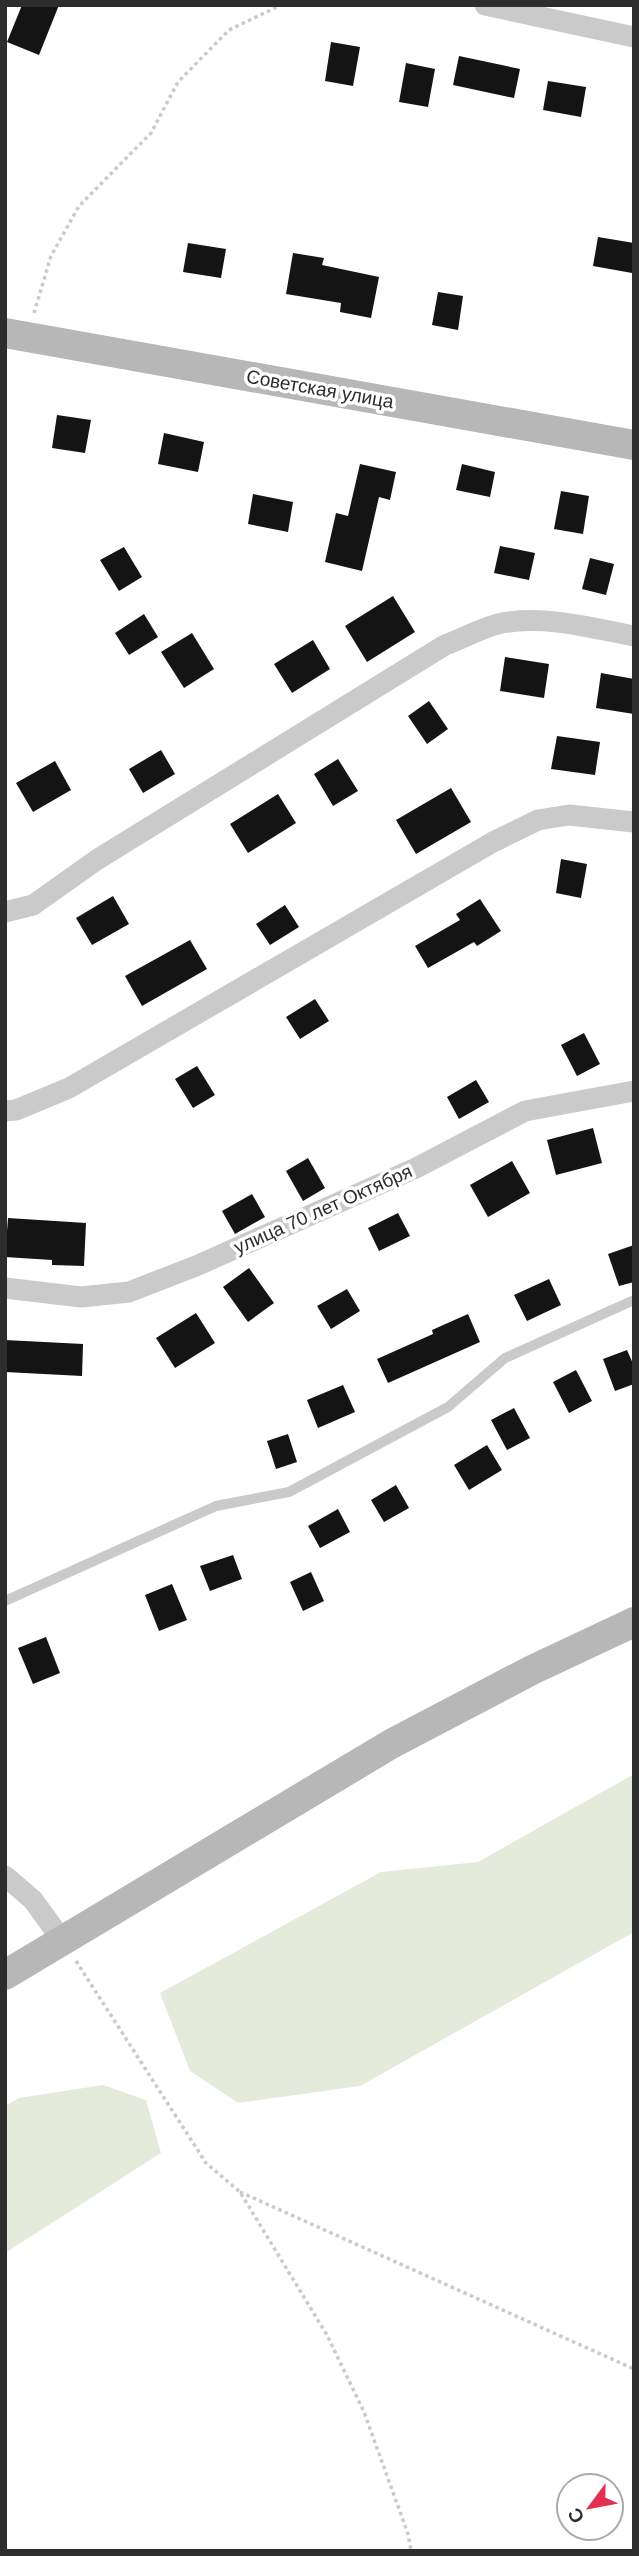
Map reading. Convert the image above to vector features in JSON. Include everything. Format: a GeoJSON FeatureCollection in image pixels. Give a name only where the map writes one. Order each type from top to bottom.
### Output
{"type":"FeatureCollection","features":[{"type":"Feature","properties":{"kind":"main road","name":"Советская улица"},"geometry":{"type":"LineString","coordinates":[[16,335],[634,445]]}},
{"type":"Feature","properties":{"kind":"main road"},"geometry":{"type":"LineString","coordinates":[[5,1975],[391,1744],[532,1670],[634,1622]]}},
{"type":"Feature","properties":{"kind":"street"},"geometry":{"type":"LineString","coordinates":[[485,5],[634,37]]}},
{"type":"Feature","properties":{"kind":"street"},"geometry":{"type":"LineString","coordinates":[[5,912],[33,905],[98,859],[445,645],[499,624],[520,621],[563,623],[634,636]]}},
{"type":"Feature","properties":{"kind":"street"},"geometry":{"type":"LineString","coordinates":[[5,1111],[16,1110],[69,1087],[493,842],[538,820],[569,816],[634,822]]}},
{"type":"Feature","properties":{"kind":"street","name":"улица 70 лет Октября"},"geometry":{"type":"LineString","coordinates":[[5,1288],[81,1297],[129,1292],[196,1266],[416,1168],[525,1111],[634,1091]]}},
{"type":"Feature","properties":{"kind":"street"},"geometry":{"type":"LineString","coordinates":[[5,1876],[33,1900],[62,1940]]}},
{"type":"Feature","properties":{"kind":"lane"},"geometry":{"type":"LineString","coordinates":[[5,1601],[216,1506],[289,1492],[448,1407],[505,1358],[634,1300]]}},
{"type":"Feature","properties":{"kind":"path"},"geometry":{"type":"LineString","coordinates":[[16,335],[51,256],[79,206],[151,133],[178,82],[229,30],[281,5]]}},
{"type":"Feature","properties":{"kind":"path"},"geometry":{"type":"LineString","coordinates":[[62,1940],[206,2163],[240,2192],[634,2370]]}},
{"type":"Feature","properties":{"kind":"path"},"geometry":{"type":"LineString","coordinates":[[240,2192],[327,2335],[363,2412],[408,2533],[411,2551]]}},
{"type":"Feature","properties":{"kind":"green space"},"geometry":{"type":"Polygon","coordinates":[[[634,1774],[634,1932],[360,2086],[238,2103],[190,2071],[160,1993],[381,1872],[478,1862],[634,1774]]]}},
{"type":"Feature","properties":{"kind":"green space"},"geometry":{"type":"Polygon","coordinates":[[[103,2085],[146,2100],[161,2153],[5,2253],[5,2106],[19,2098],[103,2085]]]}},
{"type":"Feature","properties":{"kind":"building"},"geometry":{"type":"Polygon","coordinates":[[[22,5],[59,5],[39,55],[7,42],[22,5]]]}},
{"type":"Feature","properties":{"kind":"building"},"geometry":{"type":"Polygon","coordinates":[[[331,42],[360,47],[353,86],[325,81],[331,42]]]}},
{"type":"Feature","properties":{"kind":"building"},"geometry":{"type":"Polygon","coordinates":[[[459,56],[520,69],[514,98],[453,85],[459,56]]]}},
{"type":"Feature","properties":{"kind":"building"},"geometry":{"type":"Polygon","coordinates":[[[406,63],[435,69],[428,107],[399,102],[406,63]]]}},
{"type":"Feature","properties":{"kind":"building"},"geometry":{"type":"Polygon","coordinates":[[[548,81],[586,87],[581,117],[543,110],[548,81]]]}},
{"type":"Feature","properties":{"kind":"building"},"geometry":{"type":"Polygon","coordinates":[[[598,237],[634,243],[632,273],[593,266],[598,237]]]}},
{"type":"Feature","properties":{"kind":"building"},"geometry":{"type":"Polygon","coordinates":[[[188,243],[226,249],[221,278],[183,272],[188,243]]]}},
{"type":"Feature","properties":{"kind":"building"},"geometry":{"type":"Polygon","coordinates":[[[293,253],[324,258],[322,265],[379,277],[371,318],[340,312],[341,303],[286,294],[293,253]]]}},
{"type":"Feature","properties":{"kind":"building"},"geometry":{"type":"Polygon","coordinates":[[[438,292],[463,296],[458,330],[432,325],[438,292]]]}},
{"type":"Feature","properties":{"kind":"building"},"geometry":{"type":"Polygon","coordinates":[[[57,415],[91,420],[85,453],[52,448],[57,415]]]}},
{"type":"Feature","properties":{"kind":"building"},"geometry":{"type":"Polygon","coordinates":[[[164,433],[204,442],[198,472],[158,464],[164,433]]]}},
{"type":"Feature","properties":{"kind":"building"},"geometry":{"type":"Polygon","coordinates":[[[360,464],[396,472],[390,500],[379,497],[362,571],[325,562],[336,513],[348,516],[360,464]]]}},
{"type":"Feature","properties":{"kind":"building"},"geometry":{"type":"Polygon","coordinates":[[[462,464],[495,472],[490,497],[456,490],[462,464]]]}},
{"type":"Feature","properties":{"kind":"building"},"geometry":{"type":"Polygon","coordinates":[[[561,491],[589,496],[583,534],[554,529],[561,491]]]}},
{"type":"Feature","properties":{"kind":"building"},"geometry":{"type":"Polygon","coordinates":[[[253,494],[293,502],[288,532],[248,524],[253,494]]]}},
{"type":"Feature","properties":{"kind":"building"},"geometry":{"type":"Polygon","coordinates":[[[500,546],[535,553],[529,580],[494,573],[500,546]]]}},
{"type":"Feature","properties":{"kind":"building"},"geometry":{"type":"Polygon","coordinates":[[[124,547],[142,577],[119,591],[100,560],[124,547]]]}},
{"type":"Feature","properties":{"kind":"building"},"geometry":{"type":"Polygon","coordinates":[[[590,558],[614,564],[606,595],[582,589],[590,558]]]}},
{"type":"Feature","properties":{"kind":"building"},"geometry":{"type":"Polygon","coordinates":[[[393,596],[415,632],[367,662],[345,626],[393,596]]]}},
{"type":"Feature","properties":{"kind":"building"},"geometry":{"type":"Polygon","coordinates":[[[144,614],[158,637],[129,655],[115,633],[144,614]]]}},
{"type":"Feature","properties":{"kind":"building"},"geometry":{"type":"Polygon","coordinates":[[[192,633],[214,669],[184,688],[161,652],[192,633]]]}},
{"type":"Feature","properties":{"kind":"building"},"geometry":{"type":"Polygon","coordinates":[[[313,640],[330,669],[292,693],[274,664],[313,640]]]}},
{"type":"Feature","properties":{"kind":"building"},"geometry":{"type":"Polygon","coordinates":[[[505,657],[549,664],[544,698],[500,691],[505,657]]]}},
{"type":"Feature","properties":{"kind":"building"},"geometry":{"type":"Polygon","coordinates":[[[601,673],[634,679],[634,714],[596,708],[601,673]]]}},
{"type":"Feature","properties":{"kind":"building"},"geometry":{"type":"Polygon","coordinates":[[[429,701],[448,729],[427,744],[408,716],[429,701]]]}},
{"type":"Feature","properties":{"kind":"building"},"geometry":{"type":"Polygon","coordinates":[[[557,736],[600,742],[595,775],[551,769],[557,736]]]}},
{"type":"Feature","properties":{"kind":"building"},"geometry":{"type":"Polygon","coordinates":[[[161,750],[175,774],[143,793],[129,769],[161,750]]]}},
{"type":"Feature","properties":{"kind":"building"},"geometry":{"type":"Polygon","coordinates":[[[338,759],[358,791],[333,806],[314,774],[338,759]]]}},
{"type":"Feature","properties":{"kind":"building"},"geometry":{"type":"Polygon","coordinates":[[[55,761],[71,790],[33,812],[16,783],[55,761]]]}},
{"type":"Feature","properties":{"kind":"building"},"geometry":{"type":"Polygon","coordinates":[[[451,788],[471,822],[416,854],[396,820],[451,788]]]}},
{"type":"Feature","properties":{"kind":"building"},"geometry":{"type":"Polygon","coordinates":[[[278,794],[296,823],[248,853],[230,824],[278,794]]]}},
{"type":"Feature","properties":{"kind":"building"},"geometry":{"type":"Polygon","coordinates":[[[561,859],[587,864],[581,898],[556,893],[561,859]]]}},
{"type":"Feature","properties":{"kind":"building"},"geometry":{"type":"Polygon","coordinates":[[[113,896],[129,924],[92,945],[76,918],[113,896]]]}},
{"type":"Feature","properties":{"kind":"building"},"geometry":{"type":"Polygon","coordinates":[[[480,899],[501,931],[477,946],[474,942],[428,968],[415,946],[460,920],[456,914],[480,899]]]}},
{"type":"Feature","properties":{"kind":"building"},"geometry":{"type":"Polygon","coordinates":[[[285,905],[299,927],[270,945],[256,924],[285,905]]]}},
{"type":"Feature","properties":{"kind":"building"},"geometry":{"type":"Polygon","coordinates":[[[190,940],[207,969],[142,1006],[125,976],[190,940]]]}},
{"type":"Feature","properties":{"kind":"building"},"geometry":{"type":"Polygon","coordinates":[[[315,999],[329,1021],[300,1039],[286,1017],[315,999]]]}},
{"type":"Feature","properties":{"kind":"building"},"geometry":{"type":"Polygon","coordinates":[[[584,1033],[600,1064],[577,1076],[561,1045],[584,1033]]]}},
{"type":"Feature","properties":{"kind":"building"},"geometry":{"type":"Polygon","coordinates":[[[197,1066],[215,1095],[193,1108],[175,1079],[197,1066]]]}},
{"type":"Feature","properties":{"kind":"building"},"geometry":{"type":"Polygon","coordinates":[[[476,1080],[489,1102],[459,1119],[447,1097],[476,1080]]]}},
{"type":"Feature","properties":{"kind":"building"},"geometry":{"type":"Polygon","coordinates":[[[593,1128],[602,1163],[556,1175],[547,1140],[593,1128]]]}},
{"type":"Feature","properties":{"kind":"building"},"geometry":{"type":"Polygon","coordinates":[[[308,1158],[325,1188],[303,1201],[286,1171],[308,1158]]]}},
{"type":"Feature","properties":{"kind":"building"},"geometry":{"type":"Polygon","coordinates":[[[512,1161],[530,1193],[488,1217],[470,1185],[512,1161]]]}},
{"type":"Feature","properties":{"kind":"building"},"geometry":{"type":"Polygon","coordinates":[[[252,1194],[265,1217],[235,1234],[222,1211],[252,1194]]]}},
{"type":"Feature","properties":{"kind":"building"},"geometry":{"type":"Polygon","coordinates":[[[398,1213],[410,1236],[379,1251],[368,1228],[398,1213]]]}},
{"type":"Feature","properties":{"kind":"building"},"geometry":{"type":"Polygon","coordinates":[[[8,1218],[86,1223],[84,1266],[52,1265],[52,1260],[5,1257],[8,1218]]]}},
{"type":"Feature","properties":{"kind":"building"},"geometry":{"type":"Polygon","coordinates":[[[634,1245],[634,1282],[619,1286],[608,1254],[634,1245]]]}},
{"type":"Feature","properties":{"kind":"building"},"geometry":{"type":"Polygon","coordinates":[[[249,1268],[274,1303],[248,1322],[223,1287],[249,1268]]]}},
{"type":"Feature","properties":{"kind":"building"},"geometry":{"type":"Polygon","coordinates":[[[549,1279],[561,1305],[527,1321],[514,1295],[549,1279]]]}},
{"type":"Feature","properties":{"kind":"building"},"geometry":{"type":"Polygon","coordinates":[[[347,1289],[360,1311],[331,1329],[317,1306],[347,1289]]]}},
{"type":"Feature","properties":{"kind":"building"},"geometry":{"type":"Polygon","coordinates":[[[196,1313],[215,1343],[175,1368],[156,1338],[196,1313]]]}},
{"type":"Feature","properties":{"kind":"building"},"geometry":{"type":"Polygon","coordinates":[[[468,1314],[480,1342],[388,1383],[377,1359],[433,1334],[432,1330],[468,1314]]]}},
{"type":"Feature","properties":{"kind":"building"},"geometry":{"type":"Polygon","coordinates":[[[5,1340],[83,1344],[82,1376],[5,1372],[5,1340]]]}},
{"type":"Feature","properties":{"kind":"building"},"geometry":{"type":"Polygon","coordinates":[[[627,1350],[634,1366],[634,1384],[615,1391],[603,1359],[627,1350]]]}},
{"type":"Feature","properties":{"kind":"building"},"geometry":{"type":"Polygon","coordinates":[[[576,1370],[592,1401],[569,1413],[553,1382],[576,1370]]]}},
{"type":"Feature","properties":{"kind":"building"},"geometry":{"type":"Polygon","coordinates":[[[343,1385],[355,1412],[318,1428],[307,1400],[343,1385]]]}},
{"type":"Feature","properties":{"kind":"building"},"geometry":{"type":"Polygon","coordinates":[[[514,1408],[530,1438],[507,1450],[491,1420],[514,1408]]]}},
{"type":"Feature","properties":{"kind":"building"},"geometry":{"type":"Polygon","coordinates":[[[288,1434],[297,1462],[276,1469],[267,1441],[288,1434]]]}},
{"type":"Feature","properties":{"kind":"building"},"geometry":{"type":"Polygon","coordinates":[[[487,1445],[502,1470],[469,1490],[454,1465],[487,1445]]]}},
{"type":"Feature","properties":{"kind":"building"},"geometry":{"type":"Polygon","coordinates":[[[396,1485],[409,1508],[384,1522],[371,1500],[396,1485]]]}},
{"type":"Feature","properties":{"kind":"building"},"geometry":{"type":"Polygon","coordinates":[[[338,1509],[350,1532],[320,1548],[308,1526],[338,1509]]]}},
{"type":"Feature","properties":{"kind":"building"},"geometry":{"type":"Polygon","coordinates":[[[233,1555],[242,1579],[210,1591],[200,1566],[233,1555]]]}},
{"type":"Feature","properties":{"kind":"building"},"geometry":{"type":"Polygon","coordinates":[[[311,1572],[324,1601],[303,1611],[290,1582],[311,1572]]]}},
{"type":"Feature","properties":{"kind":"building"},"geometry":{"type":"Polygon","coordinates":[[[172,1584],[187,1620],[159,1631],[145,1595],[172,1584]]]}},
{"type":"Feature","properties":{"kind":"building"},"geometry":{"type":"Polygon","coordinates":[[[46,1637],[60,1673],[33,1684],[18,1648],[46,1637]]]}}]}
